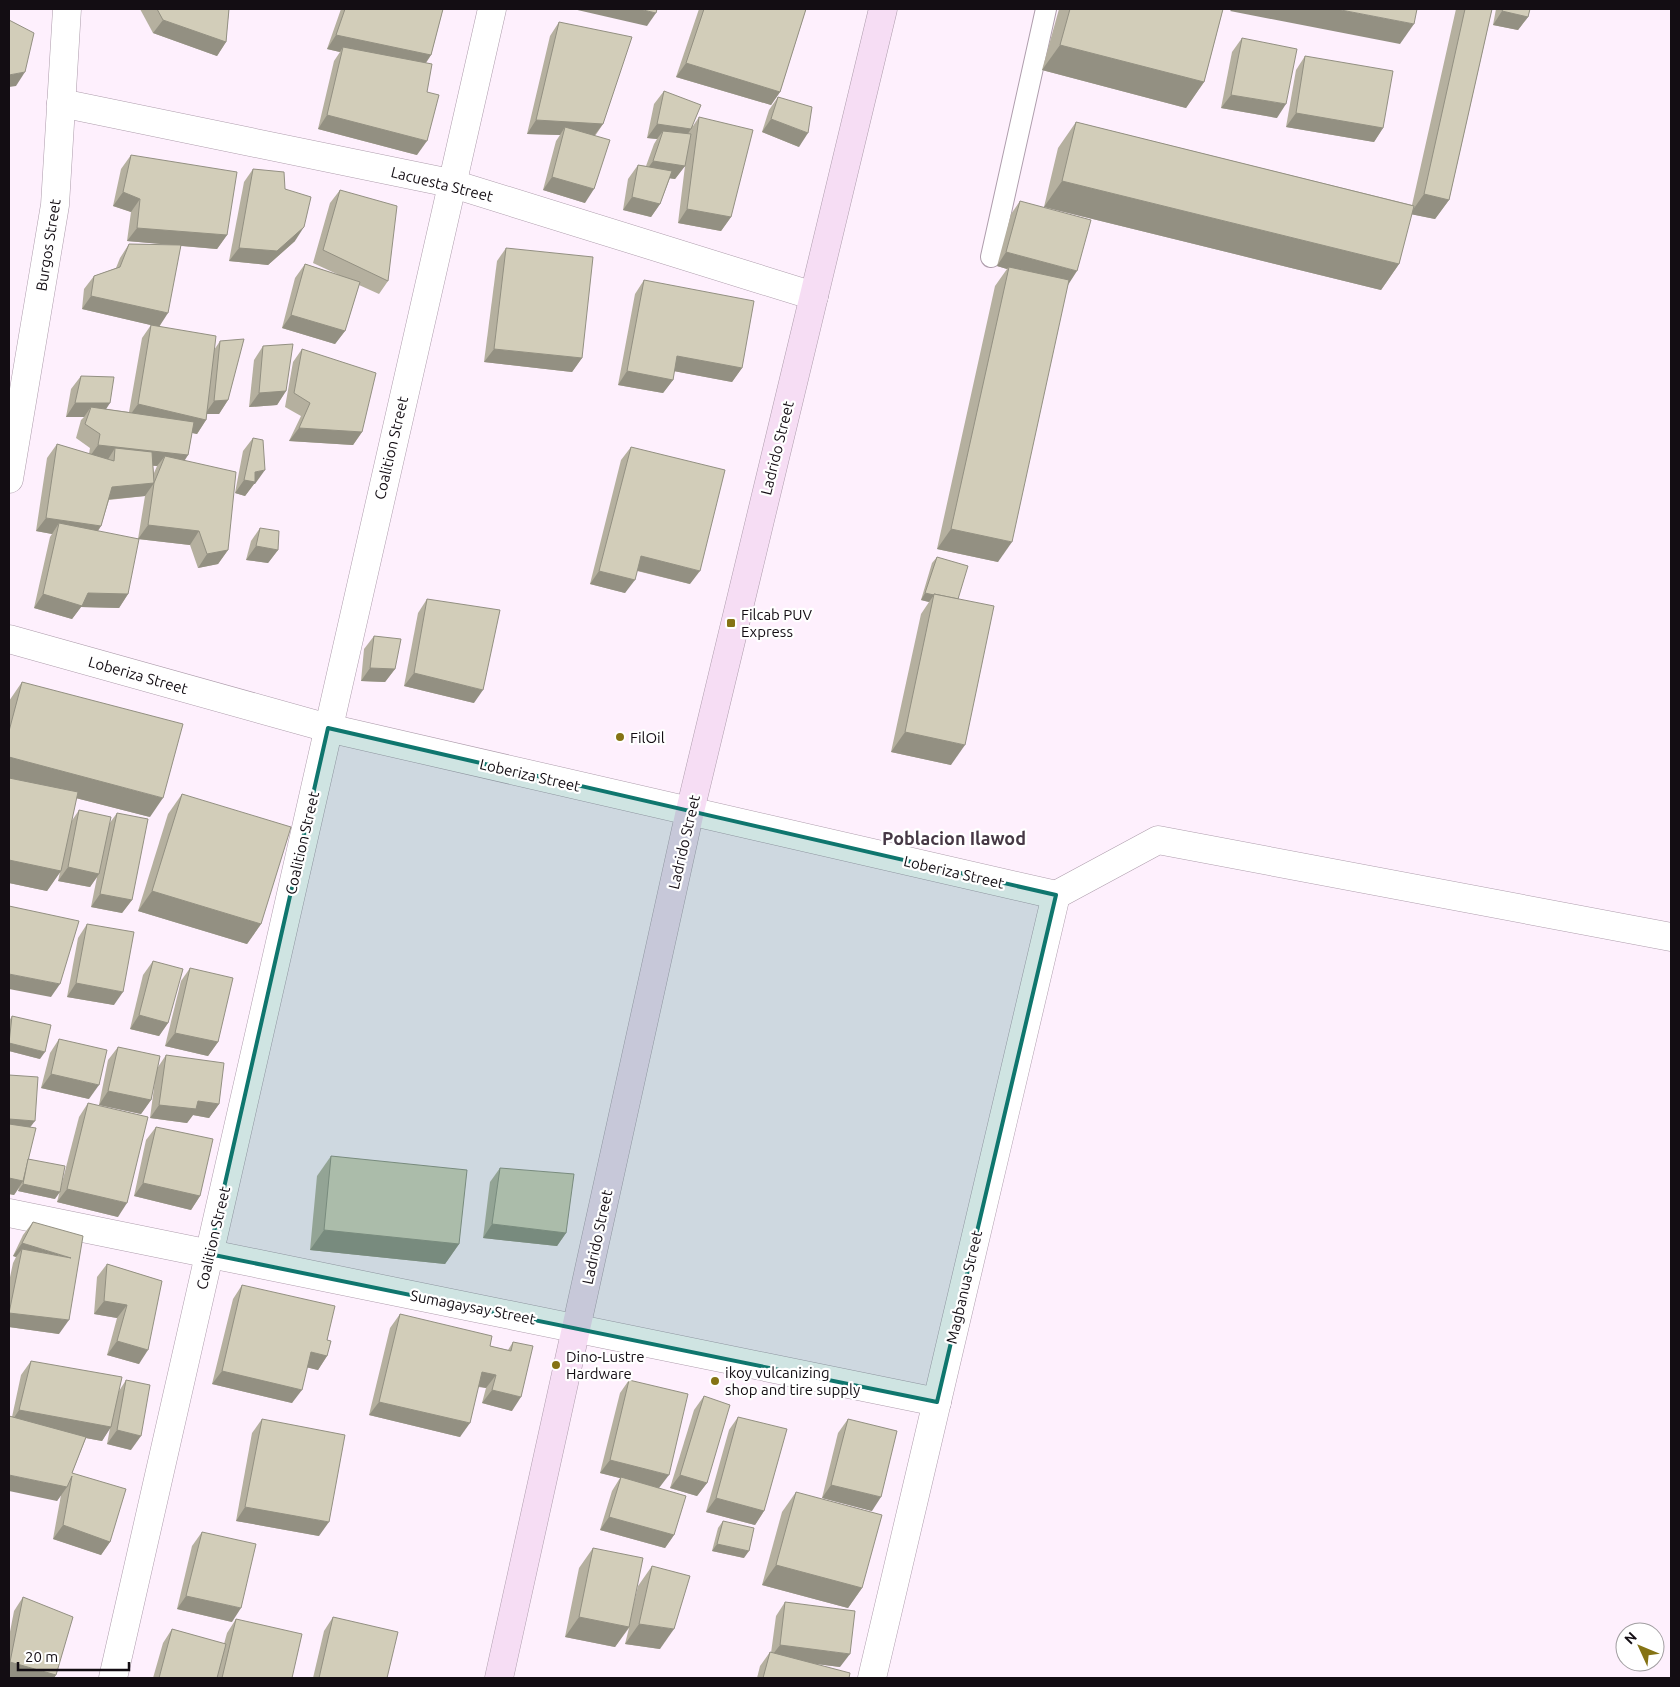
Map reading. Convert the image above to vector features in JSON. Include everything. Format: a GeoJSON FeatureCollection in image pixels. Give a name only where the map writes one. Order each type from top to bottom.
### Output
{"type":"FeatureCollection","features":[{"type":"Feature","properties":{"kind":"main road","name":"Ladrido Street"},"geometry":{"type":"LineString","coordinates":[[499,1678],[578,1328],[690,811],[883,9]]}},
{"type":"Feature","properties":{"kind":"street","name":"Burgos Street"},"geometry":{"type":"LineString","coordinates":[[9,479],[55,205],[67,9]]}},
{"type":"Feature","properties":{"kind":"street","name":"Coalition Street"},"geometry":{"type":"LineString","coordinates":[[113,1678],[450,183],[492,9]]}},
{"type":"Feature","properties":{"kind":"street","name":"Lacuesta Street"},"geometry":{"type":"LineString","coordinates":[[61,103],[450,183],[814,296]]}},
{"type":"Feature","properties":{"kind":"street","name":"Loberiza Street"},"geometry":{"type":"LineString","coordinates":[[9,639],[328,728],[1056,895]]}},
{"type":"Feature","properties":{"kind":"street"},"geometry":{"type":"LineString","coordinates":[[1056,895],[1158,840],[1671,937]]}},
{"type":"Feature","properties":{"kind":"street","name":"Magbanua Street"},"geometry":{"type":"LineString","coordinates":[[872,1678],[1056,895]]}},
{"type":"Feature","properties":{"kind":"street","name":"Sumagaysay Street"},"geometry":{"type":"LineString","coordinates":[[9,1213],[936,1402]]}},
{"type":"Feature","properties":{"kind":"lane"},"geometry":{"type":"LineString","coordinates":[[991,257],[1046,9]]}},
{"type":"Feature","properties":{"kind":"highlighted area"},"geometry":{"type":"Polygon","coordinates":[[[328,728],[1056,895],[937,1402],[209,1254],[328,728]]]}},
{"type":"Feature","properties":{"kind":"building"},"geometry":{"type":"Polygon","coordinates":[[[157,9],[229,9],[226,42],[163,20],[157,9]]]}},
{"type":"Feature","properties":{"kind":"building"},"geometry":{"type":"Polygon","coordinates":[[[345,9],[443,9],[431,55],[336,35],[345,9]]]}},
{"type":"Feature","properties":{"kind":"building"},"geometry":{"type":"Polygon","coordinates":[[[639,9],[657,9],[656,13],[639,9]]]}},
{"type":"Feature","properties":{"kind":"building"},"geometry":{"type":"Polygon","coordinates":[[[704,9],[806,9],[780,92],[686,63],[704,9]]]}},
{"type":"Feature","properties":{"kind":"building"},"geometry":{"type":"Polygon","coordinates":[[[1070,9],[1223,9],[1204,82],[1060,45],[1070,9]]]}},
{"type":"Feature","properties":{"kind":"building"},"geometry":{"type":"Polygon","coordinates":[[[1336,9],[1417,9],[1414,24],[1336,9]]]}},
{"type":"Feature","properties":{"kind":"building"},"geometry":{"type":"Polygon","coordinates":[[[1465,9],[1492,9],[1449,200],[1424,194],[1465,9]]]}},
{"type":"Feature","properties":{"kind":"building"},"geometry":{"type":"Polygon","coordinates":[[[1503,9],[1530,9],[1528,17],[1502,11],[1503,9]]]}},
{"type":"Feature","properties":{"kind":"building"},"geometry":{"type":"Polygon","coordinates":[[[9,20],[34,33],[25,72],[9,75],[9,20]]]}},
{"type":"Feature","properties":{"kind":"building"},"geometry":{"type":"Polygon","coordinates":[[[559,22],[632,37],[603,124],[536,120],[559,22]]]}},
{"type":"Feature","properties":{"kind":"building"},"geometry":{"type":"Polygon","coordinates":[[[1242,38],[1297,49],[1286,104],[1231,95],[1242,38]]]}},
{"type":"Feature","properties":{"kind":"building"},"geometry":{"type":"Polygon","coordinates":[[[343,47],[432,64],[427,92],[439,95],[427,141],[327,115],[343,47]]]}},
{"type":"Feature","properties":{"kind":"building"},"geometry":{"type":"Polygon","coordinates":[[[1305,56],[1393,71],[1383,128],[1296,113],[1305,56]]]}},
{"type":"Feature","properties":{"kind":"building"},"geometry":{"type":"Polygon","coordinates":[[[664,91],[701,105],[691,129],[657,124],[664,91]]]}},
{"type":"Feature","properties":{"kind":"building"},"geometry":{"type":"Polygon","coordinates":[[[778,97],[812,107],[808,133],[771,119],[778,97]]]}},
{"type":"Feature","properties":{"kind":"building"},"geometry":{"type":"Polygon","coordinates":[[[699,117],[753,130],[731,217],[687,209],[699,117]]]}},
{"type":"Feature","properties":{"kind":"building"},"geometry":{"type":"Polygon","coordinates":[[[1076,122],[1414,206],[1399,264],[1062,181],[1076,122]]]}},
{"type":"Feature","properties":{"kind":"building"},"geometry":{"type":"Polygon","coordinates":[[[565,127],[610,140],[594,189],[552,177],[565,127]]]}},
{"type":"Feature","properties":{"kind":"building"},"geometry":{"type":"Polygon","coordinates":[[[663,131],[691,134],[685,166],[653,161],[663,131]]]}},
{"type":"Feature","properties":{"kind":"building"},"geometry":{"type":"Polygon","coordinates":[[[131,155],[237,172],[227,235],[137,228],[140,199],[123,192],[131,155]]]}},
{"type":"Feature","properties":{"kind":"building"},"geometry":{"type":"Polygon","coordinates":[[[638,165],[672,171],[660,204],[632,197],[638,165]]]}},
{"type":"Feature","properties":{"kind":"building"},"geometry":{"type":"Polygon","coordinates":[[[253,169],[284,172],[285,189],[311,197],[304,227],[277,251],[239,248],[253,169]]]}},
{"type":"Feature","properties":{"kind":"building"},"geometry":{"type":"Polygon","coordinates":[[[340,190],[397,206],[388,281],[323,250],[340,190]]]}},
{"type":"Feature","properties":{"kind":"building"},"geometry":{"type":"Polygon","coordinates":[[[1020,201],[1091,220],[1077,271],[1006,252],[1020,201]]]}},
{"type":"Feature","properties":{"kind":"building"},"geometry":{"type":"Polygon","coordinates":[[[129,244],[181,245],[168,313],[91,296],[94,276],[120,267],[129,244]]]}},
{"type":"Feature","properties":{"kind":"building"},"geometry":{"type":"Polygon","coordinates":[[[506,248],[593,257],[582,358],[494,349],[506,248]]]}},
{"type":"Feature","properties":{"kind":"building"},"geometry":{"type":"Polygon","coordinates":[[[305,264],[360,282],[345,331],[291,315],[305,264]]]}},
{"type":"Feature","properties":{"kind":"building"},"geometry":{"type":"Polygon","coordinates":[[[1009,267],[1069,280],[1012,542],[951,529],[1009,267]]]}},
{"type":"Feature","properties":{"kind":"building"},"geometry":{"type":"Polygon","coordinates":[[[644,280],[754,301],[742,368],[677,356],[673,380],[627,371],[644,280]]]}},
{"type":"Feature","properties":{"kind":"building"},"geometry":{"type":"Polygon","coordinates":[[[151,325],[216,336],[206,420],[138,404],[151,325]]]}},
{"type":"Feature","properties":{"kind":"building"},"geometry":{"type":"Polygon","coordinates":[[[244,339],[228,400],[214,401],[220,341],[244,339]]]}},
{"type":"Feature","properties":{"kind":"building"},"geometry":{"type":"Polygon","coordinates":[[[293,344],[286,391],[259,393],[263,346],[293,344]]]}},
{"type":"Feature","properties":{"kind":"building"},"geometry":{"type":"Polygon","coordinates":[[[302,349],[376,373],[362,432],[299,428],[310,403],[294,393],[302,349]]]}},
{"type":"Feature","properties":{"kind":"building"},"geometry":{"type":"Polygon","coordinates":[[[81,376],[114,377],[110,403],[75,403],[81,376]]]}},
{"type":"Feature","properties":{"kind":"building"},"geometry":{"type":"Polygon","coordinates":[[[91,407],[194,422],[188,455],[98,445],[100,434],[85,424],[91,407]]]}},
{"type":"Feature","properties":{"kind":"building"},"geometry":{"type":"Polygon","coordinates":[[[253,438],[263,440],[265,470],[255,472],[255,482],[244,480],[253,438]]]}},
{"type":"Feature","properties":{"kind":"building"},"geometry":{"type":"Polygon","coordinates":[[[57,444],[114,461],[115,448],[152,452],[154,483],[112,487],[101,526],[46,518],[57,444]]]}},
{"type":"Feature","properties":{"kind":"building"},"geometry":{"type":"Polygon","coordinates":[[[631,447],[725,470],[700,571],[641,556],[635,580],[599,571],[631,447]]]}},
{"type":"Feature","properties":{"kind":"building"},"geometry":{"type":"Polygon","coordinates":[[[165,456],[236,472],[228,550],[207,554],[199,531],[148,525],[154,483],[165,456]]]}},
{"type":"Feature","properties":{"kind":"building"},"geometry":{"type":"Polygon","coordinates":[[[59,523],[139,539],[128,594],[88,593],[82,606],[43,594],[59,523]]]}},
{"type":"Feature","properties":{"kind":"building"},"geometry":{"type":"Polygon","coordinates":[[[260,528],[279,531],[278,550],[256,546],[260,528]]]}},
{"type":"Feature","properties":{"kind":"building"},"geometry":{"type":"Polygon","coordinates":[[[937,557],[968,566],[958,599],[925,593],[937,557]]]}},
{"type":"Feature","properties":{"kind":"building"},"geometry":{"type":"Polygon","coordinates":[[[934,594],[994,606],[965,745],[905,732],[934,594]]]}},
{"type":"Feature","properties":{"kind":"building"},"geometry":{"type":"Polygon","coordinates":[[[427,599],[500,610],[483,690],[414,673],[427,599]]]}},
{"type":"Feature","properties":{"kind":"building"},"geometry":{"type":"Polygon","coordinates":[[[374,636],[401,639],[395,669],[370,668],[374,636]]]}},
{"type":"Feature","properties":{"kind":"building"},"geometry":{"type":"Polygon","coordinates":[[[22,682],[183,724],[163,798],[9,757],[9,731],[22,682]]]}},
{"type":"Feature","properties":{"kind":"building"},"geometry":{"type":"Polygon","coordinates":[[[9,778],[78,792],[61,871],[9,860],[9,778]]]}},
{"type":"Feature","properties":{"kind":"building"},"geometry":{"type":"Polygon","coordinates":[[[182,794],[291,827],[261,924],[152,891],[182,794]]]}},
{"type":"Feature","properties":{"kind":"building"},"geometry":{"type":"Polygon","coordinates":[[[79,810],[111,817],[99,874],[68,867],[79,810]]]}},
{"type":"Feature","properties":{"kind":"building"},"geometry":{"type":"Polygon","coordinates":[[[117,813],[148,819],[132,900],[100,894],[117,813]]]}},
{"type":"Feature","properties":{"kind":"building"},"geometry":{"type":"Polygon","coordinates":[[[9,906],[79,921],[60,984],[9,974],[9,906]]]}},
{"type":"Feature","properties":{"kind":"building"},"geometry":{"type":"Polygon","coordinates":[[[87,924],[134,932],[123,992],[76,983],[87,924]]]}},
{"type":"Feature","properties":{"kind":"building"},"geometry":{"type":"Polygon","coordinates":[[[153,961],[183,969],[168,1023],[139,1015],[153,961]]]}},
{"type":"Feature","properties":{"kind":"building"},"geometry":{"type":"Polygon","coordinates":[[[190,968],[233,978],[218,1042],[175,1033],[190,968]]]}},
{"type":"Feature","properties":{"kind":"building"},"geometry":{"type":"Polygon","coordinates":[[[12,1016],[51,1025],[45,1052],[9,1043],[12,1016]]]}},
{"type":"Feature","properties":{"kind":"building"},"geometry":{"type":"Polygon","coordinates":[[[59,1039],[107,1050],[99,1085],[51,1074],[59,1039]]]}},
{"type":"Feature","properties":{"kind":"building"},"geometry":{"type":"Polygon","coordinates":[[[118,1047],[160,1056],[151,1100],[108,1091],[118,1047]]]}},
{"type":"Feature","properties":{"kind":"building"},"geometry":{"type":"Polygon","coordinates":[[[166,1055],[224,1063],[219,1104],[198,1101],[196,1109],[159,1105],[166,1055]]]}},
{"type":"Feature","properties":{"kind":"building"},"geometry":{"type":"Polygon","coordinates":[[[9,1075],[38,1077],[35,1121],[9,1119],[9,1075]]]}},
{"type":"Feature","properties":{"kind":"building"},"geometry":{"type":"Polygon","coordinates":[[[88,1103],[148,1117],[127,1203],[67,1189],[88,1103]]]}},
{"type":"Feature","properties":{"kind":"building"},"geometry":{"type":"Polygon","coordinates":[[[9,1124],[36,1128],[23,1181],[9,1178],[9,1124]]]}},
{"type":"Feature","properties":{"kind":"building"},"geometry":{"type":"Polygon","coordinates":[[[156,1127],[213,1139],[200,1196],[143,1183],[156,1127]]]}},
{"type":"Feature","properties":{"kind":"building"},"geometry":{"type":"Polygon","coordinates":[[[331,1156],[467,1170],[459,1244],[324,1230],[331,1156]]]}},
{"type":"Feature","properties":{"kind":"building"},"geometry":{"type":"Polygon","coordinates":[[[28,1159],[65,1166],[60,1192],[23,1184],[28,1159]]]}},
{"type":"Feature","properties":{"kind":"building"},"geometry":{"type":"Polygon","coordinates":[[[500,1168],[574,1174],[566,1233],[492,1224],[500,1168]]]}},
{"type":"Feature","properties":{"kind":"building"},"geometry":{"type":"Polygon","coordinates":[[[33,1222],[83,1236],[69,1320],[9,1313],[22,1249],[71,1258],[22,1243],[33,1222]]]}},
{"type":"Feature","properties":{"kind":"building"},"geometry":{"type":"Polygon","coordinates":[[[107,1264],[162,1281],[148,1350],[117,1341],[127,1305],[104,1301],[107,1264]]]}},
{"type":"Feature","properties":{"kind":"building"},"geometry":{"type":"Polygon","coordinates":[[[242,1285],[335,1306],[327,1340],[331,1341],[327,1356],[311,1352],[302,1390],[222,1371],[242,1285]]]}},
{"type":"Feature","properties":{"kind":"building"},"geometry":{"type":"Polygon","coordinates":[[[400,1314],[492,1336],[490,1346],[511,1351],[513,1342],[533,1346],[521,1397],[492,1390],[496,1375],[482,1372],[470,1423],[379,1402],[400,1314]]]}},
{"type":"Feature","properties":{"kind":"building"},"geometry":{"type":"Polygon","coordinates":[[[31,1361],[122,1377],[111,1427],[19,1410],[31,1361]]]}},
{"type":"Feature","properties":{"kind":"building"},"geometry":{"type":"Polygon","coordinates":[[[126,1380],[150,1385],[141,1436],[117,1430],[126,1380]]]}},
{"type":"Feature","properties":{"kind":"building"},"geometry":{"type":"Polygon","coordinates":[[[629,1380],[688,1394],[669,1475],[610,1460],[629,1380]]]}},
{"type":"Feature","properties":{"kind":"building"},"geometry":{"type":"Polygon","coordinates":[[[704,1396],[730,1405],[707,1483],[680,1475],[704,1396]]]}},
{"type":"Feature","properties":{"kind":"building"},"geometry":{"type":"Polygon","coordinates":[[[9,1416],[86,1437],[72,1473],[126,1489],[110,1542],[63,1525],[72,1476],[67,1487],[9,1475],[9,1416]]]}},
{"type":"Feature","properties":{"kind":"building"},"geometry":{"type":"Polygon","coordinates":[[[738,1417],[787,1429],[764,1511],[716,1498],[738,1417]]]}},
{"type":"Feature","properties":{"kind":"building"},"geometry":{"type":"Polygon","coordinates":[[[262,1419],[345,1435],[329,1522],[245,1507],[262,1419]]]}},
{"type":"Feature","properties":{"kind":"building"},"geometry":{"type":"Polygon","coordinates":[[[848,1419],[897,1431],[881,1497],[831,1485],[848,1419]]]}},
{"type":"Feature","properties":{"kind":"building"},"geometry":{"type":"Polygon","coordinates":[[[621,1477],[686,1496],[674,1535],[609,1517],[621,1477]]]}},
{"type":"Feature","properties":{"kind":"building"},"geometry":{"type":"Polygon","coordinates":[[[796,1492],[882,1515],[862,1588],[776,1565],[796,1492]]]}},
{"type":"Feature","properties":{"kind":"building"},"geometry":{"type":"Polygon","coordinates":[[[723,1521],[754,1528],[749,1551],[717,1544],[723,1521]]]}},
{"type":"Feature","properties":{"kind":"building"},"geometry":{"type":"Polygon","coordinates":[[[202,1532],[256,1544],[241,1608],[186,1596],[202,1532]]]}},
{"type":"Feature","properties":{"kind":"building"},"geometry":{"type":"Polygon","coordinates":[[[593,1548],[643,1558],[629,1627],[579,1617],[593,1548]]]}},
{"type":"Feature","properties":{"kind":"building"},"geometry":{"type":"Polygon","coordinates":[[[652,1566],[690,1576],[674,1629],[639,1624],[652,1566]]]}},
{"type":"Feature","properties":{"kind":"building"},"geometry":{"type":"Polygon","coordinates":[[[23,1597],[73,1617],[56,1675],[10,1662],[23,1597]]]}},
{"type":"Feature","properties":{"kind":"building"},"geometry":{"type":"Polygon","coordinates":[[[785,1602],[855,1611],[850,1654],[780,1645],[785,1602]]]}},
{"type":"Feature","properties":{"kind":"building"},"geometry":{"type":"Polygon","coordinates":[[[333,1617],[398,1632],[387,1678],[319,1678],[333,1617]]]}},
{"type":"Feature","properties":{"kind":"building"},"geometry":{"type":"Polygon","coordinates":[[[236,1619],[302,1634],[292,1678],[222,1678],[236,1619]]]}},
{"type":"Feature","properties":{"kind":"building"},"geometry":{"type":"Polygon","coordinates":[[[172,1629],[226,1644],[217,1678],[159,1678],[172,1629]]]}},
{"type":"Feature","properties":{"kind":"building"},"geometry":{"type":"Polygon","coordinates":[[[770,1652],[850,1673],[849,1678],[763,1678],[770,1652]]]}},
{"type":"Feature","properties":{"kind":"place","name":"Filcab PUV Express"},"geometry":{"type":"Point","coordinates":[731,623]}},
{"type":"Feature","properties":{"kind":"place","name":"FilOil"},"geometry":{"type":"Point","coordinates":[620,737]}},
{"type":"Feature","properties":{"kind":"place","name":"Dino-Lustre Hardware"},"geometry":{"type":"Point","coordinates":[556,1365]}},
{"type":"Feature","properties":{"kind":"place","name":"ikoy vulcanizing shop and tire supply"},"geometry":{"type":"Point","coordinates":[715,1381]}},
{"type":"Feature","properties":{"kind":"district","name":"Poblacion Ilawod"},"geometry":{"type":"Point","coordinates":[954,838]}}]}
